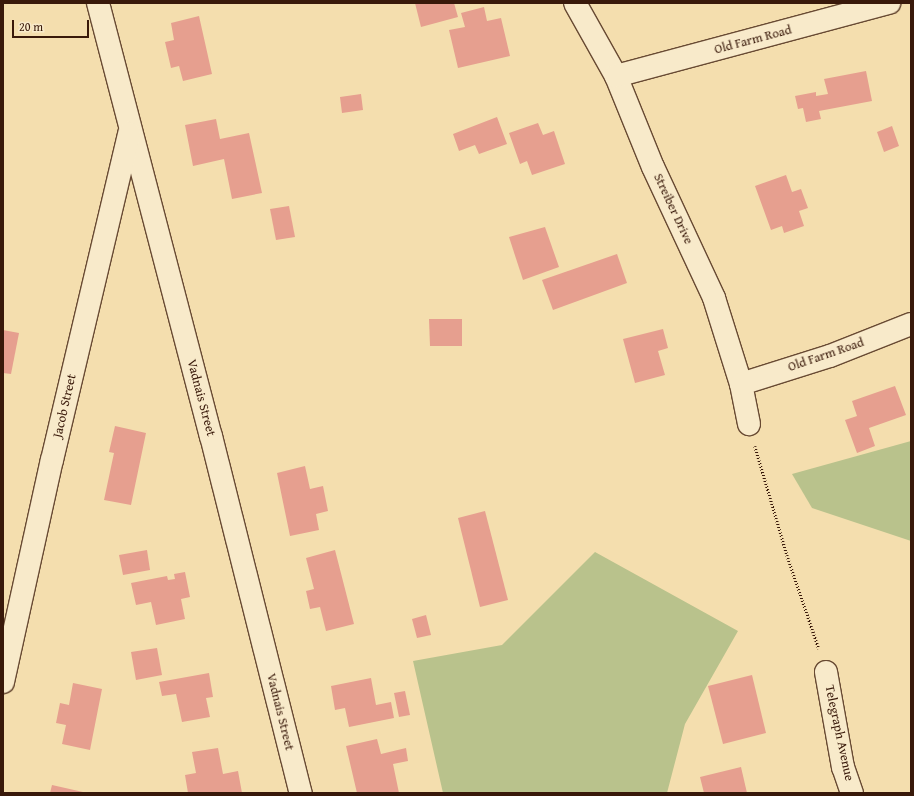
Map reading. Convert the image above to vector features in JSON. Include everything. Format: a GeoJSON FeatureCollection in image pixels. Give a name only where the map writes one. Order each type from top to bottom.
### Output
{"type":"FeatureCollection","features":[{"type":"Feature","properties":{"kind":"street","name":"Vadnais Street"},"geometry":{"type":"LineString","coordinates":[[98,3],[130,131],[211,436],[301,793]]}},
{"type":"Feature","properties":{"kind":"street","name":"Streiber Drive"},"geometry":{"type":"LineString","coordinates":[[575,3],[616,76],[653,166],[714,298],[741,384],[749,424]]}},
{"type":"Feature","properties":{"kind":"street","name":"Old Farm Road"},"geometry":{"type":"LineString","coordinates":[[616,76],[889,3]]}},
{"type":"Feature","properties":{"kind":"street","name":"Jacob Street"},"geometry":{"type":"LineString","coordinates":[[3,682],[52,460],[130,131]]}},
{"type":"Feature","properties":{"kind":"street","name":"Old Farm Road"},"geometry":{"type":"LineString","coordinates":[[741,384],[830,356],[911,324]]}},
{"type":"Feature","properties":{"kind":"street","name":"Telegraph Avenue"},"geometry":{"type":"LineString","coordinates":[[826,672],[843,767],[852,793]]}},
{"type":"Feature","properties":{"kind":"path"},"geometry":{"type":"LineString","coordinates":[[749,424],[787,555],[826,672]]}},
{"type":"Feature","properties":{"kind":"green space"},"geometry":{"type":"Polygon","coordinates":[[[911,441],[911,541],[812,508],[792,474],[911,441]]]}},
{"type":"Feature","properties":{"kind":"green space"},"geometry":{"type":"Polygon","coordinates":[[[595,552],[738,631],[685,724],[667,793],[443,793],[413,661],[502,645],[595,552]]]}},
{"type":"Feature","properties":{"kind":"building"},"geometry":{"type":"Polygon","coordinates":[[[415,3],[454,3],[458,17],[421,27],[415,3]]]}},
{"type":"Feature","properties":{"kind":"building"},"geometry":{"type":"Polygon","coordinates":[[[484,7],[487,21],[501,18],[510,56],[458,68],[449,30],[465,27],[461,13],[484,7]]]}},
{"type":"Feature","properties":{"kind":"building"},"geometry":{"type":"Polygon","coordinates":[[[199,16],[212,74],[183,81],[179,66],[171,68],[165,42],[174,40],[171,23],[199,16]]]}},
{"type":"Feature","properties":{"kind":"building"},"geometry":{"type":"Polygon","coordinates":[[[866,71],[872,101],[819,111],[821,119],[806,122],[803,108],[798,109],[795,96],[816,92],[816,96],[828,94],[824,79],[866,71]]]}},
{"type":"Feature","properties":{"kind":"building"},"geometry":{"type":"Polygon","coordinates":[[[361,94],[363,110],[342,113],[340,97],[361,94]]]}},
{"type":"Feature","properties":{"kind":"building"},"geometry":{"type":"Polygon","coordinates":[[[497,117],[507,144],[479,154],[475,145],[459,151],[453,134],[497,117]]]}},
{"type":"Feature","properties":{"kind":"building"},"geometry":{"type":"Polygon","coordinates":[[[216,119],[220,139],[249,133],[262,193],[232,199],[224,159],[193,166],[185,125],[216,119]]]}},
{"type":"Feature","properties":{"kind":"building"},"geometry":{"type":"Polygon","coordinates":[[[538,123],[543,135],[554,131],[565,164],[532,175],[527,161],[520,164],[509,133],[538,123]]]}},
{"type":"Feature","properties":{"kind":"building"},"geometry":{"type":"Polygon","coordinates":[[[892,126],[899,146],[884,152],[877,132],[892,126]]]}},
{"type":"Feature","properties":{"kind":"building"},"geometry":{"type":"Polygon","coordinates":[[[786,175],[792,192],[801,189],[808,208],[799,211],[804,226],[784,233],[782,226],[771,230],[755,186],[786,175]]]}},
{"type":"Feature","properties":{"kind":"building"},"geometry":{"type":"Polygon","coordinates":[[[289,206],[295,237],[276,240],[270,209],[289,206]]]}},
{"type":"Feature","properties":{"kind":"building"},"geometry":{"type":"Polygon","coordinates":[[[545,227],[559,267],[523,280],[509,237],[545,227]]]}},
{"type":"Feature","properties":{"kind":"building"},"geometry":{"type":"Polygon","coordinates":[[[617,254],[627,283],[553,310],[542,280],[617,254]]]}},
{"type":"Feature","properties":{"kind":"building"},"geometry":{"type":"Polygon","coordinates":[[[429,319],[462,319],[462,346],[430,346],[429,319]]]}},
{"type":"Feature","properties":{"kind":"building"},"geometry":{"type":"Polygon","coordinates":[[[663,329],[668,348],[658,351],[665,375],[635,383],[623,339],[663,329]]]}},
{"type":"Feature","properties":{"kind":"building"},"geometry":{"type":"Polygon","coordinates":[[[3,330],[19,333],[11,374],[3,373],[3,330]]]}},
{"type":"Feature","properties":{"kind":"building"},"geometry":{"type":"Polygon","coordinates":[[[895,386],[906,415],[869,428],[875,446],[857,453],[845,420],[857,416],[852,401],[895,386]]]}},
{"type":"Feature","properties":{"kind":"building"},"geometry":{"type":"Polygon","coordinates":[[[115,426],[146,433],[131,505],[104,500],[114,453],[109,452],[115,426]]]}},
{"type":"Feature","properties":{"kind":"building"},"geometry":{"type":"Polygon","coordinates":[[[305,466],[310,489],[323,486],[328,511],[316,514],[319,530],[290,536],[277,473],[305,466]]]}},
{"type":"Feature","properties":{"kind":"building"},"geometry":{"type":"Polygon","coordinates":[[[485,511],[508,600],[480,607],[458,518],[485,511]]]}},
{"type":"Feature","properties":{"kind":"building"},"geometry":{"type":"Polygon","coordinates":[[[147,550],[150,570],[123,575],[119,555],[147,550]]]}},
{"type":"Feature","properties":{"kind":"building"},"geometry":{"type":"Polygon","coordinates":[[[335,550],[354,624],[326,631],[320,607],[310,609],[306,591],[314,589],[306,558],[335,550]]]}},
{"type":"Feature","properties":{"kind":"building"},"geometry":{"type":"Polygon","coordinates":[[[185,572],[190,597],[181,599],[185,619],[156,625],[151,602],[136,605],[131,583],[167,576],[168,580],[175,579],[174,574],[185,572]]]}},
{"type":"Feature","properties":{"kind":"building"},"geometry":{"type":"Polygon","coordinates":[[[426,615],[431,635],[417,638],[412,619],[426,615]]]}},
{"type":"Feature","properties":{"kind":"building"},"geometry":{"type":"Polygon","coordinates":[[[157,648],[162,675],[136,680],[131,652],[157,648]]]}},
{"type":"Feature","properties":{"kind":"building"},"geometry":{"type":"Polygon","coordinates":[[[209,673],[213,697],[206,698],[210,717],[182,722],[176,694],[162,696],[159,682],[209,673]]]}},
{"type":"Feature","properties":{"kind":"building"},"geometry":{"type":"Polygon","coordinates":[[[752,675],[766,733],[723,744],[708,686],[752,675]]]}},
{"type":"Feature","properties":{"kind":"building"},"geometry":{"type":"Polygon","coordinates":[[[371,678],[376,705],[391,702],[394,718],[349,727],[345,708],[335,710],[331,686],[371,678]]]}},
{"type":"Feature","properties":{"kind":"building"},"geometry":{"type":"Polygon","coordinates":[[[73,683],[102,689],[90,750],[62,744],[66,725],[56,723],[60,703],[69,705],[73,683]]]}},
{"type":"Feature","properties":{"kind":"building"},"geometry":{"type":"Polygon","coordinates":[[[405,691],[410,715],[399,717],[394,693],[405,691]]]}},
{"type":"Feature","properties":{"kind":"building"},"geometry":{"type":"Polygon","coordinates":[[[377,739],[381,754],[406,748],[408,761],[393,764],[399,793],[357,793],[346,746],[377,739]]]}},
{"type":"Feature","properties":{"kind":"building"},"geometry":{"type":"Polygon","coordinates":[[[218,748],[223,774],[238,771],[242,793],[188,793],[185,775],[196,773],[192,752],[218,748]]]}},
{"type":"Feature","properties":{"kind":"building"},"geometry":{"type":"Polygon","coordinates":[[[741,767],[747,793],[704,793],[700,777],[741,767]]]}},
{"type":"Feature","properties":{"kind":"building"},"geometry":{"type":"Polygon","coordinates":[[[52,785],[83,792],[83,793],[50,793],[52,785]]]}}]}
